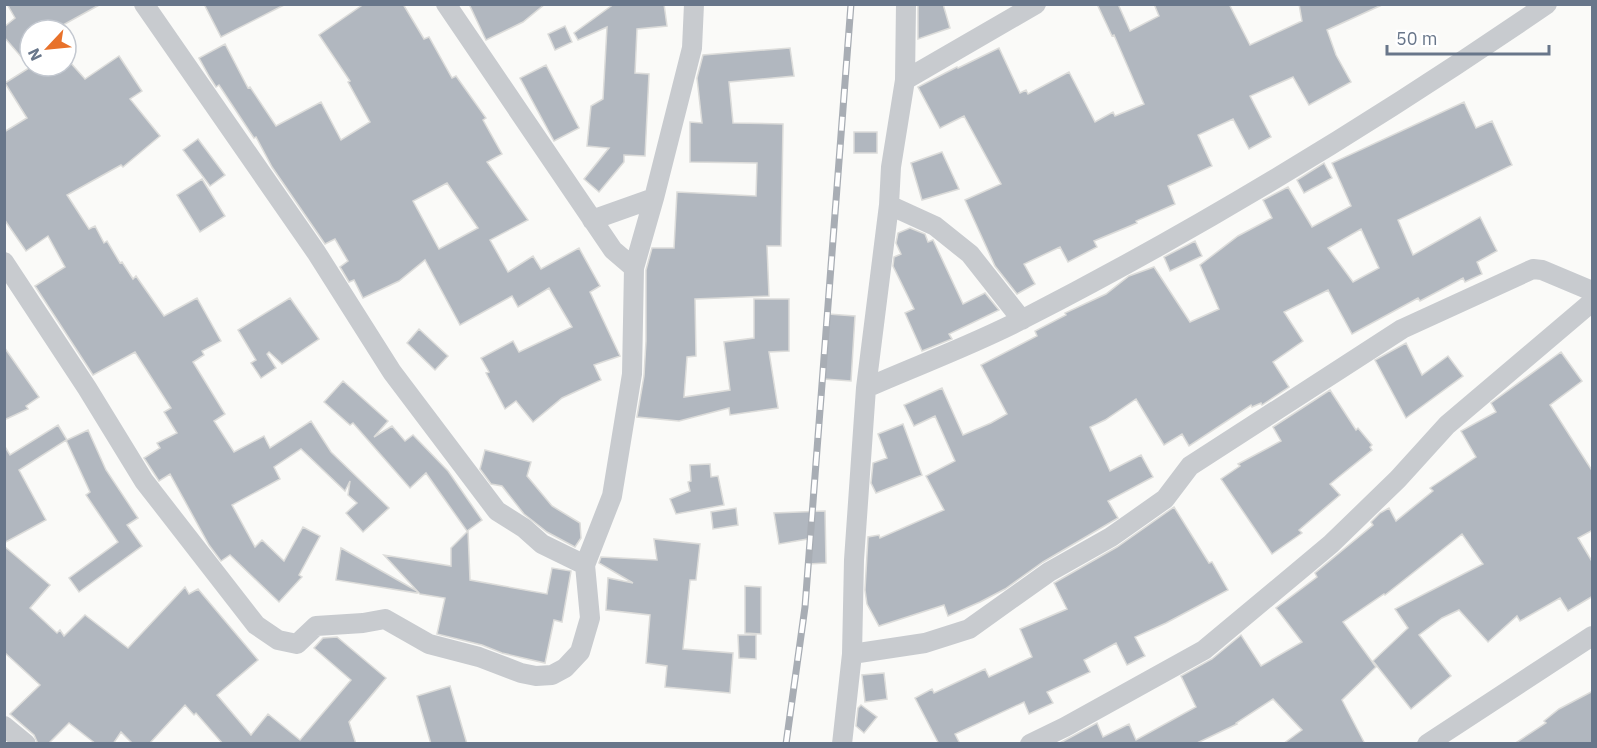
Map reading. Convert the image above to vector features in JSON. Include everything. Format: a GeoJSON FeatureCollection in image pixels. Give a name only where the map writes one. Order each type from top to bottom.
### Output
{"type":"FeatureCollection","features":[{"type":"Feature","properties":{"kind":"street"},"geometry":{"type":"LineString","coordinates":[[144,4],[316,252],[392,372],[497,511],[524,528],[542,544],[585,565]]}},
{"type":"Feature","properties":{"kind":"street"},"geometry":{"type":"LineString","coordinates":[[446,4],[613,250],[634,268]]}},
{"type":"Feature","properties":{"kind":"street"},"geometry":{"type":"LineString","coordinates":[[4,262],[87,388],[144,481],[256,625],[278,640],[297,644],[316,626],[385,619],[429,644],[479,657],[521,673],[536,676],[552,675],[565,668],[580,652],[590,618],[585,565],[612,496],[624,435],[632,374],[634,268],[692,48],[694,4]]}},
{"type":"Feature","properties":{"kind":"street"},"geometry":{"type":"LineString","coordinates":[[842,744],[852,654],[854,560],[866,388],[889,205],[891,167],[905,80],[906,4]]}},
{"type":"Feature","properties":{"kind":"street"},"geometry":{"type":"LineString","coordinates":[[905,80],[1036,4]]}},
{"type":"Feature","properties":{"kind":"street"},"geometry":{"type":"LineString","coordinates":[[866,388],[1022,320],[1243,198],[1443,75],[1548,4]]}},
{"type":"Feature","properties":{"kind":"street"},"geometry":{"type":"LineString","coordinates":[[592,220],[654,198]]}},
{"type":"Feature","properties":{"kind":"street"},"geometry":{"type":"LineString","coordinates":[[889,205],[935,226],[970,254],[1022,320]]}},
{"type":"Feature","properties":{"kind":"street"},"geometry":{"type":"LineString","coordinates":[[852,654],[925,643],[969,629],[1049,572],[1111,537],[1165,499],[1190,466],[1402,329],[1533,269],[1542,270],[1593,291]]}},
{"type":"Feature","properties":{"kind":"street"},"geometry":{"type":"LineString","coordinates":[[1030,744],[1204,650],[1331,544],[1398,479],[1447,425],[1593,302]]}},
{"type":"Feature","properties":{"kind":"street"},"geometry":{"type":"LineString","coordinates":[[1427,744],[1593,636]]}},
{"type":"Feature","properties":{"kind":"street"},"geometry":{"type":"LineString","coordinates":[[4,726],[26,744]]}},
{"type":"Feature","properties":{"kind":"building"},"geometry":{"type":"Polygon","coordinates":[[[7,4],[101,4],[76,18],[18,18],[18,53],[4,37],[4,27],[15,18],[7,4]]]}},
{"type":"Feature","properties":{"kind":"building"},"geometry":{"type":"Polygon","coordinates":[[[204,4],[286,4],[221,37],[204,4]]]}},
{"type":"Feature","properties":{"kind":"building"},"geometry":{"type":"Polygon","coordinates":[[[364,4],[403,4],[424,39],[429,37],[452,78],[456,76],[486,118],[483,120],[502,154],[487,162],[528,220],[490,240],[508,272],[533,256],[541,269],[579,248],[600,286],[590,292],[620,356],[594,365],[601,380],[562,398],[533,422],[516,401],[505,409],[486,373],[489,372],[481,358],[513,341],[519,352],[572,327],[549,288],[518,307],[512,296],[460,325],[425,260],[399,281],[363,298],[354,280],[349,282],[340,267],[348,261],[335,239],[325,244],[272,167],[256,137],[254,138],[219,85],[216,87],[199,58],[225,44],[248,88],[250,87],[276,126],[321,102],[341,140],[370,122],[348,82],[350,81],[319,35],[364,4]],[[447,183],[413,201],[439,249],[478,228],[447,183]]]}},
{"type":"Feature","properties":{"kind":"building"},"geometry":{"type":"Polygon","coordinates":[[[469,4],[545,4],[523,22],[486,40],[469,4]]]}},
{"type":"Feature","properties":{"kind":"building"},"geometry":{"type":"Polygon","coordinates":[[[614,4],[664,4],[667,26],[637,29],[635,73],[649,74],[645,156],[624,155],[624,162],[599,192],[584,179],[609,148],[587,146],[591,106],[603,99],[607,27],[578,40],[574,33],[614,4]]]}},
{"type":"Feature","properties":{"kind":"building"},"geometry":{"type":"Polygon","coordinates":[[[918,4],[943,4],[950,28],[918,39],[918,4]]]}},
{"type":"Feature","properties":{"kind":"building"},"geometry":{"type":"Polygon","coordinates":[[[1097,4],[1118,4],[1130,31],[1159,16],[1154,4],[1229,4],[1250,45],[1302,21],[1299,4],[1384,4],[1327,30],[1336,55],[1351,82],[1309,105],[1293,77],[1250,96],[1271,137],[1249,149],[1233,119],[1198,135],[1212,166],[1168,186],[1175,204],[1094,241],[1097,247],[1068,262],[1060,247],[1024,264],[1035,284],[1017,294],[995,266],[965,200],[1001,184],[964,116],[940,128],[918,87],[999,48],[1020,93],[1026,90],[1028,94],[1069,72],[1095,122],[1113,112],[1115,116],[1144,104],[1114,35],[1112,36],[1097,4]]]}},
{"type":"Feature","properties":{"kind":"building"},"geometry":{"type":"Polygon","coordinates":[[[565,26],[572,42],[555,50],[548,34],[565,26]]]}},
{"type":"Feature","properties":{"kind":"building"},"geometry":{"type":"Polygon","coordinates":[[[790,48],[794,76],[729,82],[733,123],[783,124],[781,246],[767,246],[769,296],[695,299],[696,356],[687,357],[684,397],[730,390],[724,342],[754,338],[754,299],[789,299],[789,351],[769,352],[778,408],[730,415],[729,408],[679,421],[637,417],[644,376],[646,270],[652,248],[674,248],[677,192],[756,196],[757,163],[690,162],[690,122],[702,123],[697,78],[703,55],[790,48]]]}},
{"type":"Feature","properties":{"kind":"building"},"geometry":{"type":"Polygon","coordinates":[[[119,56],[142,91],[130,99],[160,136],[123,167],[121,165],[67,195],[89,229],[95,226],[104,243],[107,241],[133,279],[136,276],[164,316],[197,298],[221,341],[202,351],[204,355],[193,362],[225,414],[214,421],[234,452],[264,436],[270,448],[311,421],[331,452],[389,508],[363,532],[346,513],[357,503],[348,495],[350,481],[345,491],[301,449],[274,467],[280,479],[232,505],[255,547],[262,540],[284,561],[303,527],[320,536],[299,575],[302,577],[279,602],[230,555],[221,561],[209,545],[170,474],[159,481],[144,458],[160,448],[157,443],[177,433],[164,412],[171,408],[135,352],[93,375],[35,286],[65,267],[48,236],[26,251],[4,219],[4,132],[27,118],[5,83],[18,75],[18,78],[78,78],[78,71],[85,79],[119,56]]]}},
{"type":"Feature","properties":{"kind":"building"},"geometry":{"type":"Polygon","coordinates":[[[546,65],[579,128],[554,141],[520,78],[546,65]]]}},
{"type":"Feature","properties":{"kind":"building"},"geometry":{"type":"Polygon","coordinates":[[[1464,102],[1476,128],[1492,121],[1512,165],[1398,220],[1413,255],[1480,217],[1497,251],[1477,262],[1482,274],[1465,282],[1463,278],[1420,301],[1418,298],[1352,334],[1328,290],[1284,312],[1303,341],[1273,362],[1289,387],[1262,405],[1261,403],[1252,407],[1251,405],[1189,446],[1182,434],[1164,445],[1136,399],[1105,420],[1090,427],[1110,471],[1141,455],[1153,477],[1108,501],[1118,518],[1043,562],[1005,589],[980,602],[948,616],[944,605],[879,626],[867,604],[865,590],[868,537],[879,535],[880,538],[944,510],[926,476],[955,461],[935,416],[914,426],[904,405],[942,388],[963,435],[991,423],[1007,414],[981,365],[1037,336],[1035,331],[1066,315],[1065,313],[1106,294],[1129,276],[1154,267],[1190,322],[1219,309],[1200,265],[1238,236],[1272,218],[1263,200],[1288,187],[1312,227],[1351,206],[1332,163],[1464,102]],[[1361,229],[1328,248],[1353,282],[1379,268],[1361,229]]]}},
{"type":"Feature","properties":{"kind":"building"},"geometry":{"type":"Polygon","coordinates":[[[854,132],[877,132],[877,153],[854,153],[854,132]]]}},
{"type":"Feature","properties":{"kind":"building"},"geometry":{"type":"Polygon","coordinates":[[[198,139],[225,175],[210,186],[183,150],[198,139]]]}},
{"type":"Feature","properties":{"kind":"building"},"geometry":{"type":"Polygon","coordinates":[[[942,152],[959,189],[922,200],[911,163],[942,152]]]}},
{"type":"Feature","properties":{"kind":"building"},"geometry":{"type":"Polygon","coordinates":[[[1324,163],[1332,178],[1304,193],[1297,180],[1324,163]]]}},
{"type":"Feature","properties":{"kind":"building"},"geometry":{"type":"Polygon","coordinates":[[[202,179],[225,216],[200,232],[177,195],[202,179]]]}},
{"type":"Feature","properties":{"kind":"building"},"geometry":{"type":"Polygon","coordinates":[[[910,228],[925,234],[928,242],[933,240],[963,304],[985,293],[999,310],[949,334],[952,339],[922,351],[905,313],[914,309],[893,266],[894,257],[901,254],[896,243],[898,233],[910,228]]]}},
{"type":"Feature","properties":{"kind":"building"},"geometry":{"type":"Polygon","coordinates":[[[1195,241],[1202,256],[1170,271],[1164,257],[1195,241]]]}},
{"type":"Feature","properties":{"kind":"building"},"geometry":{"type":"Polygon","coordinates":[[[290,298],[319,339],[282,364],[269,352],[267,354],[276,368],[261,378],[251,363],[256,360],[238,330],[290,298]]]}},
{"type":"Feature","properties":{"kind":"building"},"geometry":{"type":"Polygon","coordinates":[[[828,314],[855,316],[851,381],[824,379],[828,314]]]}},
{"type":"Feature","properties":{"kind":"building"},"geometry":{"type":"Polygon","coordinates":[[[419,329],[448,356],[435,370],[407,343],[419,329]]]}},
{"type":"Feature","properties":{"kind":"building"},"geometry":{"type":"Polygon","coordinates":[[[1406,343],[1422,375],[1448,356],[1463,376],[1406,418],[1375,360],[1406,343]]]}},
{"type":"Feature","properties":{"kind":"building"},"geometry":{"type":"Polygon","coordinates":[[[4,347],[39,397],[26,406],[28,409],[4,420],[4,347]]]}},
{"type":"Feature","properties":{"kind":"building"},"geometry":{"type":"Polygon","coordinates":[[[1561,352],[1582,381],[1550,405],[1593,472],[1593,530],[1578,538],[1593,563],[1593,596],[1568,611],[1560,598],[1520,621],[1517,616],[1488,642],[1459,610],[1442,618],[1419,635],[1451,676],[1411,709],[1373,661],[1408,628],[1395,609],[1483,564],[1462,534],[1385,595],[1343,622],[1376,667],[1342,700],[1365,744],[1283,744],[1302,730],[1273,699],[1237,724],[1195,744],[1058,744],[1097,723],[1103,737],[1129,724],[1136,740],[1196,707],[1181,676],[1212,659],[1241,635],[1261,666],[1302,642],[1276,608],[1317,577],[1315,573],[1373,525],[1371,522],[1380,513],[1389,508],[1396,521],[1433,491],[1430,488],[1476,457],[1461,431],[1496,412],[1491,403],[1561,352]]]}},
{"type":"Feature","properties":{"kind":"building"},"geometry":{"type":"Polygon","coordinates":[[[343,381],[388,421],[374,437],[392,426],[405,441],[413,435],[448,471],[482,520],[467,531],[426,473],[410,488],[353,423],[350,425],[324,402],[343,381]]]}},
{"type":"Feature","properties":{"kind":"building"},"geometry":{"type":"Polygon","coordinates":[[[1330,390],[1356,430],[1358,428],[1372,445],[1370,447],[1372,450],[1330,484],[1340,495],[1299,530],[1302,533],[1272,554],[1221,479],[1240,466],[1238,464],[1281,441],[1273,427],[1330,390]]]}},
{"type":"Feature","properties":{"kind":"building"},"geometry":{"type":"Polygon","coordinates":[[[903,424],[922,475],[876,493],[871,483],[873,463],[887,458],[878,434],[903,424]]]}},
{"type":"Feature","properties":{"kind":"building"},"geometry":{"type":"Polygon","coordinates":[[[58,425],[67,440],[88,430],[106,470],[138,518],[127,525],[142,546],[79,592],[69,578],[118,542],[86,495],[90,492],[66,440],[19,470],[46,520],[4,543],[4,445],[10,455],[58,425]]]}},
{"type":"Feature","properties":{"kind":"building"},"geometry":{"type":"Polygon","coordinates":[[[485,450],[531,462],[527,476],[552,506],[580,523],[581,538],[575,547],[547,532],[524,514],[502,486],[491,484],[480,469],[485,450]]]}},
{"type":"Feature","properties":{"kind":"building"},"geometry":{"type":"Polygon","coordinates":[[[710,464],[711,477],[718,476],[724,505],[676,514],[670,499],[690,491],[688,482],[691,481],[690,465],[710,464]]]}},
{"type":"Feature","properties":{"kind":"building"},"geometry":{"type":"Polygon","coordinates":[[[1174,507],[1209,563],[1212,562],[1228,590],[1135,637],[1145,656],[1127,665],[1116,643],[1084,660],[1090,672],[1047,692],[1053,703],[1029,714],[1024,702],[955,734],[960,744],[939,744],[915,698],[932,689],[934,693],[985,669],[989,677],[1032,657],[1020,629],[1067,609],[1054,583],[1117,547],[1174,507]]]}},
{"type":"Feature","properties":{"kind":"building"},"geometry":{"type":"Polygon","coordinates":[[[736,508],[738,525],[713,529],[711,512],[736,508]]]}},
{"type":"Feature","properties":{"kind":"building"},"geometry":{"type":"Polygon","coordinates":[[[825,511],[826,563],[808,564],[808,539],[779,544],[774,513],[825,511]]]}},
{"type":"Feature","properties":{"kind":"building"},"geometry":{"type":"Polygon","coordinates":[[[468,531],[470,580],[547,594],[552,568],[571,571],[562,622],[554,620],[545,663],[437,634],[445,598],[420,594],[384,555],[451,566],[451,548],[468,531]]]}},
{"type":"Feature","properties":{"kind":"building"},"geometry":{"type":"Polygon","coordinates":[[[654,539],[700,544],[696,580],[690,580],[683,649],[733,653],[730,693],[665,687],[667,666],[646,663],[650,615],[606,610],[608,578],[633,583],[599,563],[601,557],[657,560],[654,539]]]}},
{"type":"Feature","properties":{"kind":"building"},"geometry":{"type":"Polygon","coordinates":[[[4,546],[50,585],[30,608],[57,633],[60,630],[64,636],[85,615],[128,648],[185,587],[189,594],[198,589],[258,660],[217,695],[251,735],[268,714],[300,740],[351,680],[314,648],[323,638],[337,637],[386,678],[349,722],[356,744],[223,744],[196,713],[194,715],[185,705],[149,744],[133,744],[121,732],[113,744],[96,744],[69,723],[48,744],[38,744],[34,735],[10,714],[40,685],[4,652],[4,546]]]}},
{"type":"Feature","properties":{"kind":"building"},"geometry":{"type":"Polygon","coordinates":[[[341,548],[417,591],[417,593],[336,580],[341,548]]]}},
{"type":"Feature","properties":{"kind":"building"},"geometry":{"type":"Polygon","coordinates":[[[745,586],[761,587],[761,634],[745,633],[745,586]]]}},
{"type":"Feature","properties":{"kind":"building"},"geometry":{"type":"Polygon","coordinates":[[[738,635],[756,635],[756,659],[739,658],[738,635]]]}},
{"type":"Feature","properties":{"kind":"building"},"geometry":{"type":"Polygon","coordinates":[[[884,673],[887,699],[865,702],[862,675],[884,673]]]}},
{"type":"Feature","properties":{"kind":"building"},"geometry":{"type":"Polygon","coordinates":[[[450,686],[467,744],[431,744],[417,696],[450,686]]]}},
{"type":"Feature","properties":{"kind":"building"},"geometry":{"type":"Polygon","coordinates":[[[1593,691],[1593,744],[1514,744],[1546,723],[1544,721],[1559,709],[1593,691]]]}},
{"type":"Feature","properties":{"kind":"building"},"geometry":{"type":"Polygon","coordinates":[[[861,705],[877,717],[864,733],[856,726],[858,708],[861,705]]]}},
{"type":"Feature","properties":{"kind":"railway"},"geometry":{"type":"LineString","coordinates":[[786,744],[805,607],[851,4]]}}]}
